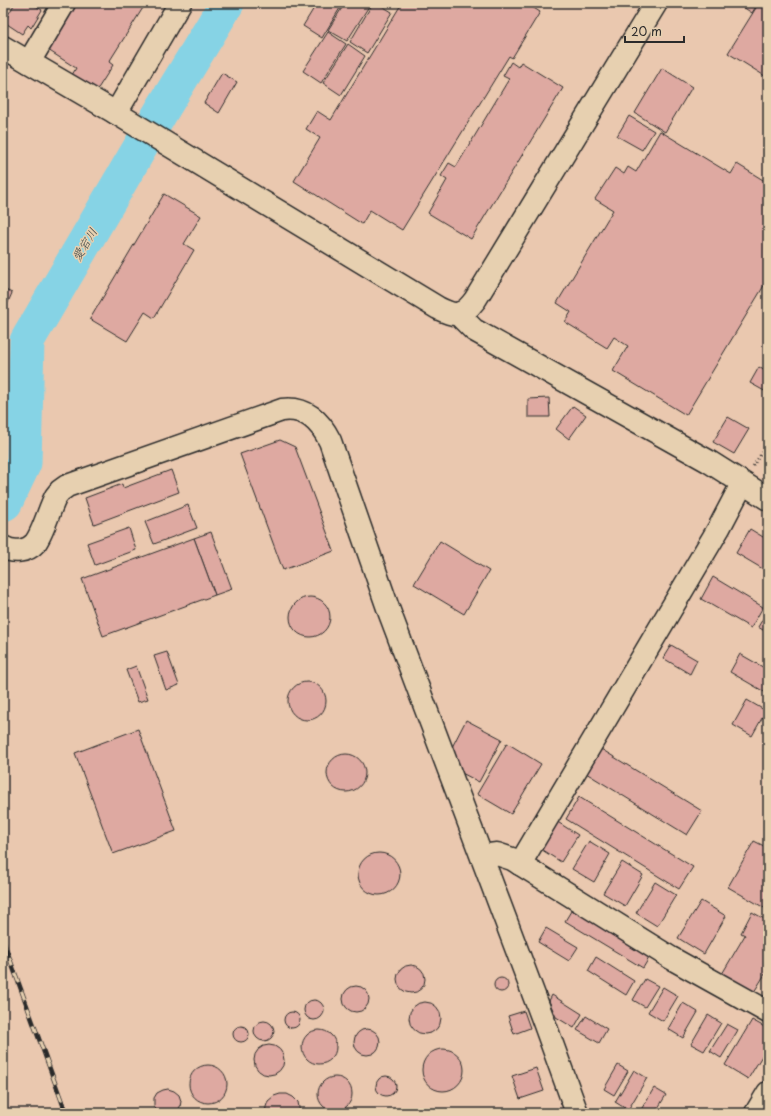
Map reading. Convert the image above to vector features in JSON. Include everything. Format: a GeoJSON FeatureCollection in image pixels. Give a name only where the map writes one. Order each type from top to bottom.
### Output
{"type":"FeatureCollection","features":[{"type":"Feature","properties":{"kind":"street"},"geometry":{"type":"LineString","coordinates":[[29,62],[64,3]]}},
{"type":"Feature","properties":{"kind":"street"},"geometry":{"type":"LineString","coordinates":[[116,113],[180,3]]}},
{"type":"Feature","properties":{"kind":"street"},"geometry":{"type":"LineString","coordinates":[[3,48],[116,113],[450,314],[466,311],[476,300],[656,3]]}},
{"type":"Feature","properties":{"kind":"street"},"geometry":{"type":"LineString","coordinates":[[460,313],[462,318],[474,330],[708,462],[768,499]]}},
{"type":"Feature","properties":{"kind":"street"},"geometry":{"type":"LineString","coordinates":[[3,547],[13,551],[20,551],[35,543],[56,496],[67,486],[282,410],[297,410],[315,418],[323,428],[330,441],[389,611],[577,1113]]}},
{"type":"Feature","properties":{"kind":"street"},"geometry":{"type":"LineString","coordinates":[[520,864],[719,528],[742,484]]}},
{"type":"Feature","properties":{"kind":"street"},"geometry":{"type":"LineString","coordinates":[[482,856],[496,854],[504,855],[671,958],[768,1012]]}},
{"type":"Feature","properties":{"kind":"street"},"geometry":{"type":"LineString","coordinates":[[756,1113],[768,1093]]}},
{"type":"Feature","properties":{"kind":"path"},"geometry":{"type":"LineString","coordinates":[[742,484],[768,443]]}},
{"type":"Feature","properties":{"kind":"building"},"geometry":{"type":"Polygon","coordinates":[[[15,3],[31,3],[42,10],[31,28],[28,25],[22,34],[4,22],[15,3]]]}},
{"type":"Feature","properties":{"kind":"building"},"geometry":{"type":"Polygon","coordinates":[[[77,3],[146,3],[109,62],[113,65],[97,90],[72,75],[76,68],[48,50],[77,3]]]}},
{"type":"Feature","properties":{"kind":"building"},"geometry":{"type":"Polygon","coordinates":[[[317,3],[343,3],[322,38],[303,26],[317,3]]]}},
{"type":"Feature","properties":{"kind":"building"},"geometry":{"type":"Polygon","coordinates":[[[345,3],[371,3],[347,41],[328,30],[345,3]]]}},
{"type":"Feature","properties":{"kind":"building"},"geometry":{"type":"Polygon","coordinates":[[[373,3],[377,3],[392,12],[367,53],[350,42],[373,3]]]}},
{"type":"Feature","properties":{"kind":"building"},"geometry":{"type":"Polygon","coordinates":[[[402,3],[526,3],[540,12],[512,58],[509,56],[402,230],[370,210],[362,224],[294,181],[320,138],[306,129],[317,111],[331,120],[402,3]]]}},
{"type":"Feature","properties":{"kind":"building"},"geometry":{"type":"Polygon","coordinates":[[[737,3],[758,3],[752,13],[737,3]]]}},
{"type":"Feature","properties":{"kind":"building"},"geometry":{"type":"Polygon","coordinates":[[[759,3],[768,3],[768,78],[728,53],[759,3]]]}},
{"type":"Feature","properties":{"kind":"building"},"geometry":{"type":"Polygon","coordinates":[[[328,32],[346,44],[321,83],[303,71],[328,32]]]}},
{"type":"Feature","properties":{"kind":"building"},"geometry":{"type":"Polygon","coordinates":[[[348,44],[365,56],[341,95],[323,83],[348,44]]]}},
{"type":"Feature","properties":{"kind":"building"},"geometry":{"type":"Polygon","coordinates":[[[511,62],[518,67],[521,62],[563,88],[471,239],[428,213],[447,180],[441,176],[449,163],[456,167],[509,79],[503,76],[511,62]]]}},
{"type":"Feature","properties":{"kind":"building"},"geometry":{"type":"Polygon","coordinates":[[[662,68],[692,87],[665,132],[635,113],[662,68]]]}},
{"type":"Feature","properties":{"kind":"building"},"geometry":{"type":"Polygon","coordinates":[[[222,73],[237,82],[219,113],[204,103],[222,73]]]}},
{"type":"Feature","properties":{"kind":"building"},"geometry":{"type":"Polygon","coordinates":[[[629,116],[654,131],[642,150],[617,136],[629,116]]]}},
{"type":"Feature","properties":{"kind":"building"},"geometry":{"type":"Polygon","coordinates":[[[660,131],[731,174],[737,164],[768,183],[768,279],[686,415],[613,371],[628,346],[614,337],[607,348],[565,322],[571,312],[557,303],[613,210],[595,199],[615,168],[624,174],[628,167],[636,172],[660,131]]]}},
{"type":"Feature","properties":{"kind":"building"},"geometry":{"type":"Polygon","coordinates":[[[164,194],[201,216],[184,244],[194,250],[154,318],[145,312],[127,341],[90,319],[164,194]]]}},
{"type":"Feature","properties":{"kind":"building"},"geometry":{"type":"Polygon","coordinates":[[[3,289],[12,293],[3,314],[3,289]]]}},
{"type":"Feature","properties":{"kind":"building"},"geometry":{"type":"Polygon","coordinates":[[[759,367],[768,373],[768,393],[750,383],[759,367]]]}},
{"type":"Feature","properties":{"kind":"building"},"geometry":{"type":"Polygon","coordinates":[[[549,398],[550,417],[528,417],[528,399],[549,398]]]}},
{"type":"Feature","properties":{"kind":"building"},"geometry":{"type":"Polygon","coordinates":[[[573,406],[586,415],[569,439],[556,429],[573,406]]]}},
{"type":"Feature","properties":{"kind":"building"},"geometry":{"type":"Polygon","coordinates":[[[728,417],[749,429],[734,454],[713,442],[728,417]]]}},
{"type":"Feature","properties":{"kind":"building"},"geometry":{"type":"Polygon","coordinates":[[[280,440],[295,447],[334,551],[283,570],[240,454],[280,440]]]}},
{"type":"Feature","properties":{"kind":"building"},"geometry":{"type":"Polygon","coordinates":[[[171,470],[179,492],[94,524],[85,498],[122,484],[123,488],[171,470]]]}},
{"type":"Feature","properties":{"kind":"building"},"geometry":{"type":"Polygon","coordinates":[[[188,505],[197,528],[154,544],[145,522],[188,505]]]}},
{"type":"Feature","properties":{"kind":"building"},"geometry":{"type":"Polygon","coordinates":[[[129,528],[136,550],[95,565],[87,543],[129,528]]]}},
{"type":"Feature","properties":{"kind":"building"},"geometry":{"type":"Polygon","coordinates":[[[750,529],[768,540],[768,572],[736,553],[750,529]]]}},
{"type":"Feature","properties":{"kind":"building"},"geometry":{"type":"Polygon","coordinates":[[[211,532],[232,589],[215,595],[194,538],[211,532]]]}},
{"type":"Feature","properties":{"kind":"building"},"geometry":{"type":"Polygon","coordinates":[[[194,538],[215,595],[103,636],[82,579],[194,538]]]}},
{"type":"Feature","properties":{"kind":"building"},"geometry":{"type":"Polygon","coordinates":[[[440,541],[489,571],[464,614],[414,584],[440,541]]]}},
{"type":"Feature","properties":{"kind":"building"},"geometry":{"type":"Polygon","coordinates":[[[713,577],[763,607],[751,628],[701,599],[713,577]]]}},
{"type":"Feature","properties":{"kind":"building"},"geometry":{"type":"Polygon","coordinates":[[[310,597],[318,599],[324,603],[328,609],[330,617],[328,625],[324,631],[318,635],[310,637],[302,635],[296,631],[292,625],[290,617],[292,609],[296,603],[302,599],[310,597]]]}},
{"type":"Feature","properties":{"kind":"building"},"geometry":{"type":"Polygon","coordinates":[[[768,610],[768,633],[758,627],[768,610]]]}},
{"type":"Feature","properties":{"kind":"building"},"geometry":{"type":"Polygon","coordinates":[[[671,645],[697,660],[690,674],[663,658],[671,645]]]}},
{"type":"Feature","properties":{"kind":"building"},"geometry":{"type":"Polygon","coordinates":[[[167,652],[179,685],[166,690],[154,656],[167,652]]]}},
{"type":"Feature","properties":{"kind":"building"},"geometry":{"type":"Polygon","coordinates":[[[740,654],[768,670],[768,694],[730,672],[740,654]]]}},
{"type":"Feature","properties":{"kind":"building"},"geometry":{"type":"Polygon","coordinates":[[[136,666],[148,699],[138,702],[126,670],[136,666]]]}},
{"type":"Feature","properties":{"kind":"building"},"geometry":{"type":"Polygon","coordinates":[[[303,682],[311,682],[321,687],[325,694],[325,708],[321,715],[311,720],[303,720],[293,715],[291,712],[288,705],[288,697],[293,687],[296,685],[303,682]]]}},
{"type":"Feature","properties":{"kind":"building"},"geometry":{"type":"Polygon","coordinates":[[[747,700],[766,711],[752,736],[733,725],[747,700]]]}},
{"type":"Feature","properties":{"kind":"building"},"geometry":{"type":"Polygon","coordinates":[[[466,720],[502,739],[479,782],[456,770],[449,753],[466,720]]]}},
{"type":"Feature","properties":{"kind":"building"},"geometry":{"type":"Polygon","coordinates":[[[138,729],[176,831],[113,854],[75,753],[138,729]]]}},
{"type":"Feature","properties":{"kind":"building"},"geometry":{"type":"Polygon","coordinates":[[[507,743],[541,764],[511,814],[477,794],[507,743]]]}},
{"type":"Feature","properties":{"kind":"building"},"geometry":{"type":"Polygon","coordinates":[[[601,749],[702,811],[687,835],[586,773],[601,749]]]}},
{"type":"Feature","properties":{"kind":"building"},"geometry":{"type":"Polygon","coordinates":[[[346,754],[359,760],[365,773],[359,786],[346,792],[333,786],[327,773],[333,760],[346,754]]]}},
{"type":"Feature","properties":{"kind":"building"},"geometry":{"type":"Polygon","coordinates":[[[579,797],[693,867],[679,889],[566,819],[579,797]]]}},
{"type":"Feature","properties":{"kind":"building"},"geometry":{"type":"Polygon","coordinates":[[[556,821],[578,835],[561,862],[539,848],[556,821]]]}},
{"type":"Feature","properties":{"kind":"building"},"geometry":{"type":"Polygon","coordinates":[[[589,841],[610,854],[594,882],[572,869],[589,841]]]}},
{"type":"Feature","properties":{"kind":"building"},"geometry":{"type":"Polygon","coordinates":[[[754,841],[768,848],[768,910],[728,887],[754,841]]]}},
{"type":"Feature","properties":{"kind":"building"},"geometry":{"type":"Polygon","coordinates":[[[375,853],[383,853],[391,856],[397,862],[400,874],[397,886],[391,892],[383,895],[375,895],[367,892],[361,886],[358,878],[358,870],[361,862],[367,856],[375,853]]]}},
{"type":"Feature","properties":{"kind":"building"},"geometry":{"type":"Polygon","coordinates":[[[622,862],[643,875],[625,906],[603,893],[622,862]]]}},
{"type":"Feature","properties":{"kind":"building"},"geometry":{"type":"Polygon","coordinates":[[[655,882],[676,895],[657,926],[636,913],[655,882]]]}},
{"type":"Feature","properties":{"kind":"building"},"geometry":{"type":"Polygon","coordinates":[[[701,901],[726,916],[704,954],[678,938],[701,901]]]}},
{"type":"Feature","properties":{"kind":"building"},"geometry":{"type":"Polygon","coordinates":[[[574,906],[652,953],[643,968],[565,921],[574,906]]]}},
{"type":"Feature","properties":{"kind":"building"},"geometry":{"type":"Polygon","coordinates":[[[752,912],[768,921],[768,976],[765,974],[754,992],[722,974],[745,935],[741,933],[752,912]]]}},
{"type":"Feature","properties":{"kind":"building"},"geometry":{"type":"Polygon","coordinates":[[[546,928],[578,947],[569,961],[538,942],[546,928]]]}},
{"type":"Feature","properties":{"kind":"building"},"geometry":{"type":"Polygon","coordinates":[[[596,957],[634,981],[626,995],[588,971],[596,957]]]}},
{"type":"Feature","properties":{"kind":"building"},"geometry":{"type":"Polygon","coordinates":[[[411,965],[421,969],[425,979],[421,989],[411,993],[401,989],[397,979],[401,969],[411,965]]]}},
{"type":"Feature","properties":{"kind":"building"},"geometry":{"type":"Polygon","coordinates":[[[498,978],[504,978],[508,982],[508,988],[504,992],[498,992],[494,988],[494,982],[498,978]]]}},
{"type":"Feature","properties":{"kind":"building"},"geometry":{"type":"Polygon","coordinates":[[[645,979],[658,986],[645,1007],[633,1000],[645,979]]]}},
{"type":"Feature","properties":{"kind":"building"},"geometry":{"type":"Polygon","coordinates":[[[356,986],[366,989],[369,999],[366,1009],[356,1012],[346,1009],[343,999],[346,989],[356,986]]]}},
{"type":"Feature","properties":{"kind":"building"},"geometry":{"type":"Polygon","coordinates":[[[663,987],[678,996],[663,1021],[648,1012],[663,987]]]}},
{"type":"Feature","properties":{"kind":"building"},"geometry":{"type":"Polygon","coordinates":[[[552,995],[582,1014],[574,1028],[556,1017],[549,1001],[552,995]]]}},
{"type":"Feature","properties":{"kind":"building"},"geometry":{"type":"Polygon","coordinates":[[[314,1000],[321,1003],[324,1010],[321,1017],[314,1020],[307,1017],[304,1010],[307,1003],[314,1000]]]}},
{"type":"Feature","properties":{"kind":"building"},"geometry":{"type":"Polygon","coordinates":[[[425,1002],[436,1007],[441,1018],[436,1029],[425,1034],[414,1029],[409,1018],[414,1007],[425,1002]]]}},
{"type":"Feature","properties":{"kind":"building"},"geometry":{"type":"Polygon","coordinates":[[[683,1003],[698,1012],[683,1038],[668,1029],[683,1003]]]}},
{"type":"Feature","properties":{"kind":"building"},"geometry":{"type":"Polygon","coordinates":[[[524,1011],[530,1028],[514,1034],[508,1016],[524,1011]]]}},
{"type":"Feature","properties":{"kind":"building"},"geometry":{"type":"Polygon","coordinates":[[[289,1012],[295,1012],[300,1017],[298,1026],[295,1028],[289,1028],[284,1023],[284,1017],[289,1012]]]}},
{"type":"Feature","properties":{"kind":"building"},"geometry":{"type":"Polygon","coordinates":[[[708,1015],[721,1023],[704,1051],[691,1044],[708,1015]]]}},
{"type":"Feature","properties":{"kind":"building"},"geometry":{"type":"Polygon","coordinates":[[[586,1016],[607,1029],[599,1043],[577,1030],[586,1016]]]}},
{"type":"Feature","properties":{"kind":"building"},"geometry":{"type":"Polygon","coordinates":[[[752,1020],[768,1029],[768,1046],[748,1079],[725,1065],[752,1020]]]}},
{"type":"Feature","properties":{"kind":"building"},"geometry":{"type":"Polygon","coordinates":[[[260,1021],[268,1021],[274,1027],[274,1035],[268,1041],[260,1041],[254,1035],[254,1027],[260,1021]]]}},
{"type":"Feature","properties":{"kind":"building"},"geometry":{"type":"Polygon","coordinates":[[[727,1024],[738,1030],[721,1058],[710,1051],[727,1024]]]}},
{"type":"Feature","properties":{"kind":"building"},"geometry":{"type":"Polygon","coordinates":[[[241,1026],[248,1031],[249,1034],[244,1041],[241,1042],[234,1037],[233,1034],[238,1027],[241,1026]]]}},
{"type":"Feature","properties":{"kind":"building"},"geometry":{"type":"Polygon","coordinates":[[[367,1029],[376,1033],[380,1042],[376,1051],[367,1055],[358,1051],[354,1042],[358,1033],[367,1029]]]}},
{"type":"Feature","properties":{"kind":"building"},"geometry":{"type":"Polygon","coordinates":[[[316,1030],[322,1030],[326,1031],[333,1037],[336,1047],[335,1054],[329,1061],[322,1064],[316,1064],[312,1063],[305,1057],[302,1050],[302,1044],[303,1040],[309,1033],[316,1030]]]}},
{"type":"Feature","properties":{"kind":"building"},"geometry":{"type":"Polygon","coordinates":[[[269,1045],[280,1049],[284,1060],[280,1071],[269,1075],[258,1071],[254,1060],[258,1049],[269,1045]]]}},
{"type":"Feature","properties":{"kind":"building"},"geometry":{"type":"Polygon","coordinates":[[[443,1049],[458,1055],[464,1070],[458,1085],[443,1091],[428,1085],[422,1070],[428,1055],[443,1049]]]}},
{"type":"Feature","properties":{"kind":"building"},"geometry":{"type":"Polygon","coordinates":[[[204,1065],[212,1065],[219,1068],[224,1073],[227,1084],[224,1095],[219,1100],[212,1103],[204,1103],[197,1100],[192,1095],[189,1088],[189,1080],[192,1073],[197,1068],[204,1065]]]}},
{"type":"Feature","properties":{"kind":"building"},"geometry":{"type":"Polygon","coordinates":[[[618,1065],[628,1071],[614,1095],[604,1089],[618,1065]]]}},
{"type":"Feature","properties":{"kind":"building"},"geometry":{"type":"Polygon","coordinates":[[[536,1068],[544,1091],[520,1099],[512,1076],[536,1068]]]}},
{"type":"Feature","properties":{"kind":"building"},"geometry":{"type":"Polygon","coordinates":[[[634,1070],[647,1078],[628,1110],[615,1102],[634,1070]]]}},
{"type":"Feature","properties":{"kind":"building"},"geometry":{"type":"Polygon","coordinates":[[[382,1076],[390,1076],[396,1082],[396,1090],[390,1096],[382,1096],[376,1090],[376,1082],[382,1076]]]}},
{"type":"Feature","properties":{"kind":"building"},"geometry":{"type":"Polygon","coordinates":[[[335,1077],[347,1082],[352,1094],[347,1106],[335,1111],[323,1106],[318,1094],[323,1082],[335,1077]]]}},
{"type":"Feature","properties":{"kind":"building"},"geometry":{"type":"Polygon","coordinates":[[[654,1088],[666,1095],[655,1113],[639,1113],[654,1088]]]}},
{"type":"Feature","properties":{"kind":"building"},"geometry":{"type":"Polygon","coordinates":[[[168,1089],[179,1095],[181,1101],[180,1107],[176,1113],[159,1113],[154,1105],[154,1098],[157,1093],[168,1089]]]}},
{"type":"Feature","properties":{"kind":"building"},"geometry":{"type":"Polygon","coordinates":[[[287,1094],[293,1097],[298,1102],[300,1113],[265,1113],[268,1101],[274,1096],[287,1094]]]}},
{"type":"Feature","properties":{"kind":"waterway","name":"愛宕川"},"geometry":{"type":"LineString","coordinates":[[3,504],[5,503],[24,463],[27,341],[162,110],[227,3]]}},
{"type":"Feature","properties":{"kind":"railway"},"geometry":{"type":"LineString","coordinates":[[3,940],[66,1113]]}}]}
